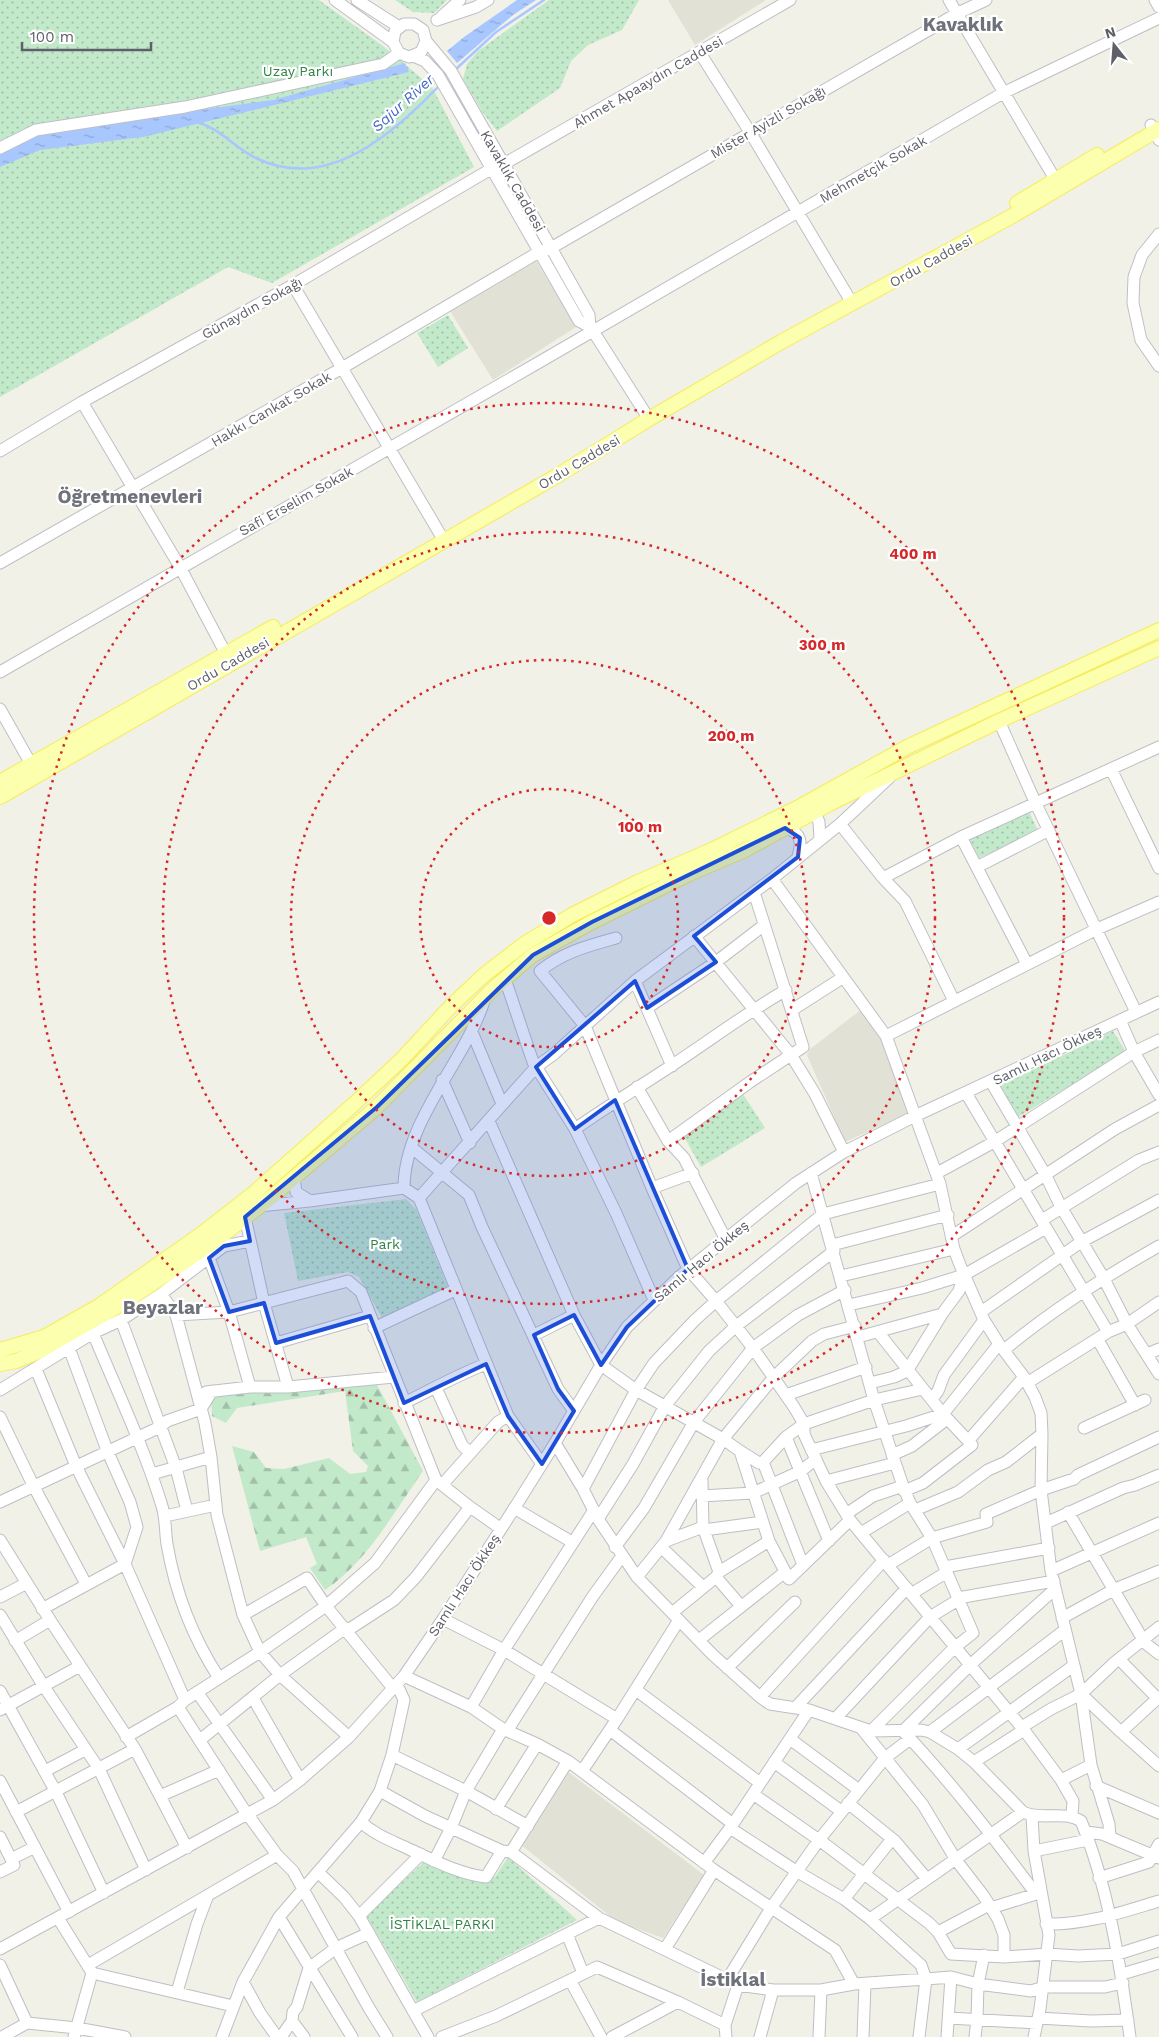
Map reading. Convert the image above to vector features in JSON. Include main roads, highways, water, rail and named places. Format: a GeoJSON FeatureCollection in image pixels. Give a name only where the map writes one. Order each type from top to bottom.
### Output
{"type":"FeatureCollection","features":[{"type":"Feature","properties":{"kind":"main road","name":"Ordu Caddesi"},"geometry":{"type":"LineString","coordinates":[[0,782],[582,454],[849,298],[1006,210],[1055,179],[1156,129]]}},
{"type":"Feature","properties":{"kind":"main road","name":"Ordu Caddesi"},"geometry":{"type":"LineString","coordinates":[[0,796],[554,477],[647,416],[1014,215],[1156,129]]}},
{"type":"Feature","properties":{"kind":"main road"},"geometry":{"type":"LineString","coordinates":[[0,1364],[16,1361],[40,1351],[122,1304],[211,1244],[260,1206],[376,1107],[485,998],[533,955],[592,922],[689,874],[743,851],[785,828],[812,807],[910,746],[1159,630]]}},
{"type":"Feature","properties":{"kind":"main road"},"geometry":{"type":"LineString","coordinates":[[0,1350],[44,1337],[99,1306],[200,1235],[254,1192],[355,1103],[402,1058],[452,1005],[484,975],[524,944],[572,916],[638,882],[896,772],[999,721],[1159,648]]}},
{"type":"Feature","properties":{"kind":"water"},"geometry":{"type":"Polygon","coordinates":[[[517,0],[536,0],[513,15],[457,63],[447,51],[517,0]]]}},
{"type":"Feature","properties":{"kind":"water"},"geometry":{"type":"Polygon","coordinates":[[[405,63],[409,72],[143,137],[40,150],[0,167],[0,150],[38,132],[273,100],[405,63]]]}},
{"type":"Feature","properties":{"kind":"waterway","name":"Sajur River"},"geometry":{"type":"LineString","coordinates":[[455,70],[496,32],[544,0]]}},
{"type":"Feature","properties":{"kind":"waterway","name":"Sajur River"},"geometry":{"type":"LineString","coordinates":[[196,122],[213,129],[258,159],[284,167],[310,168],[334,163],[358,152],[401,122],[439,86]]}},
{"type":"Feature","properties":{"kind":"district","name":"Kavaklık"},"geometry":{"type":"Point","coordinates":[963,24]}},
{"type":"Feature","properties":{"kind":"district","name":"Öğretmenevleri"},"geometry":{"type":"Point","coordinates":[130,496]}},
{"type":"Feature","properties":{"kind":"district","name":"Beyazlar"},"geometry":{"type":"Point","coordinates":[163,1307]}},
{"type":"Feature","properties":{"kind":"district","name":"İstiklal"},"geometry":{"type":"Point","coordinates":[733,1979]}},
{"type":"Feature","properties":{"kind":"park label","name":"Uzay Parkı"},"geometry":{"type":"Point","coordinates":[298,71]}},
{"type":"Feature","properties":{"kind":"park label","name":"Park"},"geometry":{"type":"Point","coordinates":[385,1244]}},
{"type":"Feature","properties":{"kind":"park label","name":"İSTİKLAL PARKI"},"geometry":{"type":"Point","coordinates":[442,1924]}}]}
